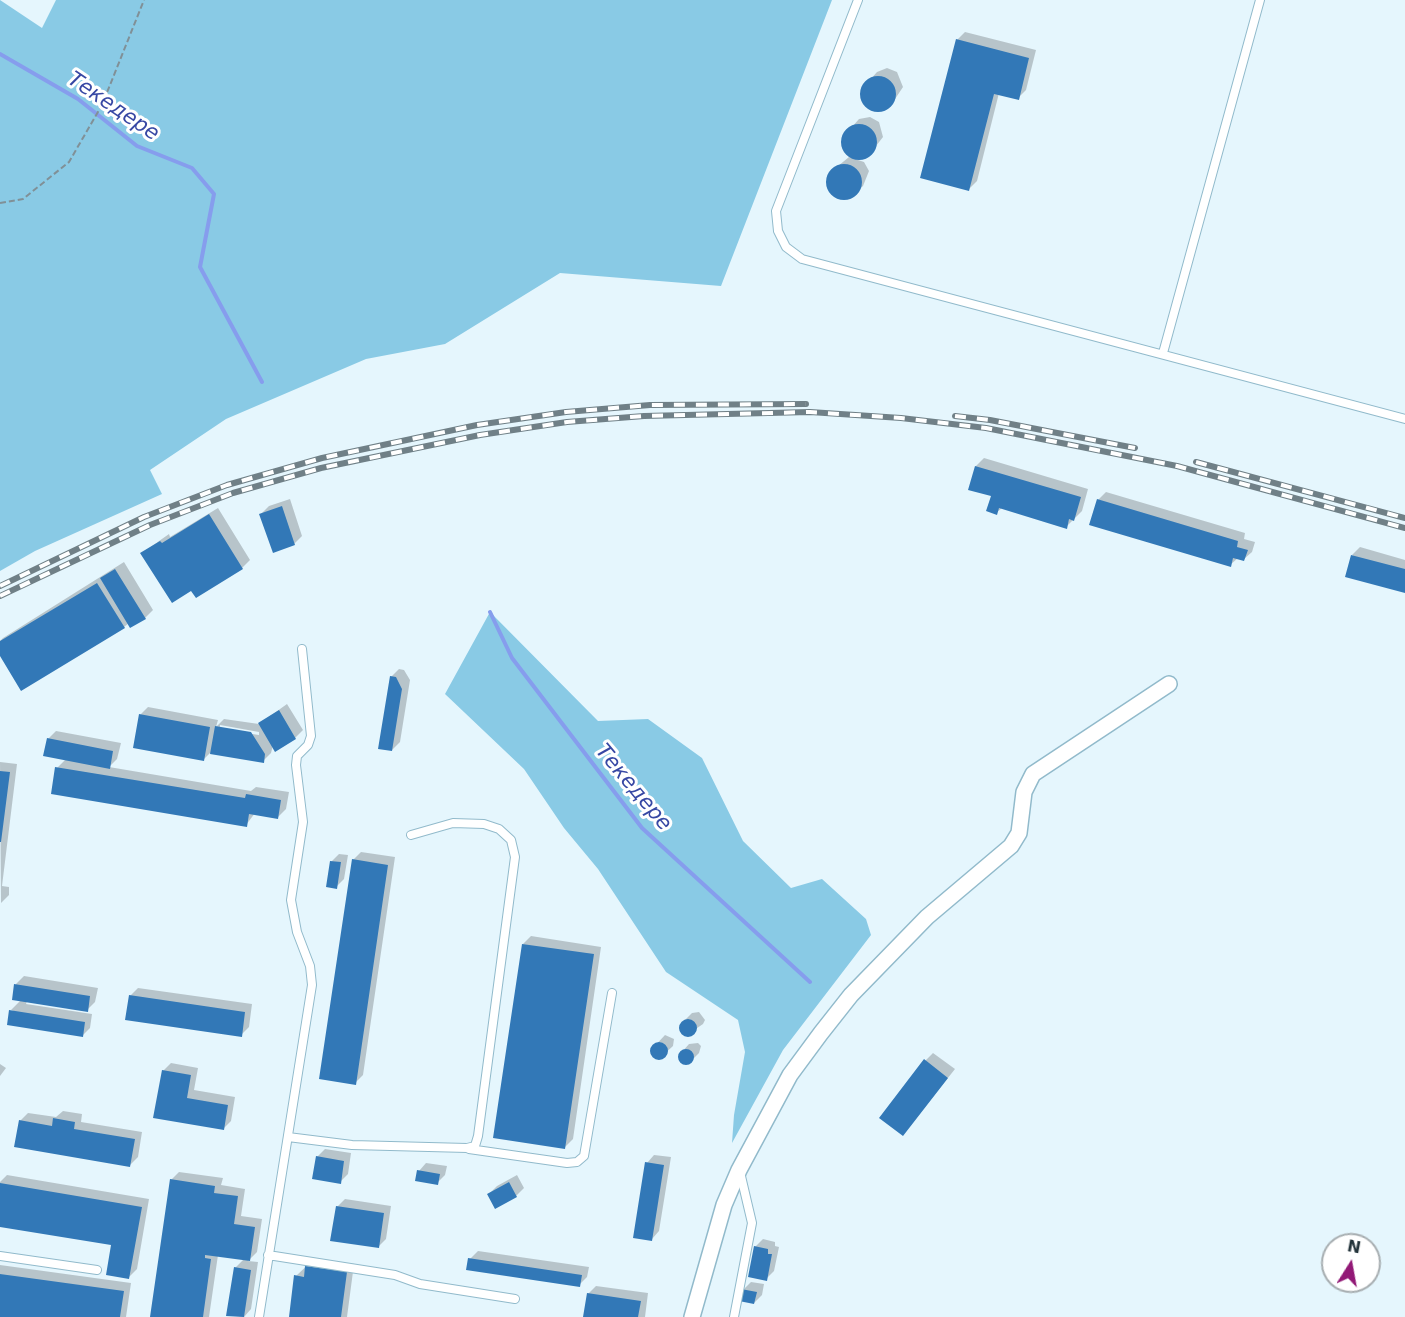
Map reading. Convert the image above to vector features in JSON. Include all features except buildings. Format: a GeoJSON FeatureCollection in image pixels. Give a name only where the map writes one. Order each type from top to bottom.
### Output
{"type":"FeatureCollection","features":[{"type":"Feature","properties":{"kind":"street"},"geometry":{"type":"LineString","coordinates":[[692,1317],[724,1205],[739,1170],[790,1075],[851,994],[927,917],[1011,846],[1019,833],[1023,792],[1033,774],[1169,684]]}},
{"type":"Feature","properties":{"kind":"lane"},"geometry":{"type":"LineString","coordinates":[[858,0],[776,211],[778,231],[786,247],[802,259],[1405,419]]}},
{"type":"Feature","properties":{"kind":"lane"},"geometry":{"type":"LineString","coordinates":[[1163,353],[1260,0]]}},
{"type":"Feature","properties":{"kind":"lane"},"geometry":{"type":"LineString","coordinates":[[259,1317],[312,985],[310,966],[297,932],[291,900],[303,822],[296,765],[297,756],[308,745],[311,736],[302,649]]}},
{"type":"Feature","properties":{"kind":"lane"},"geometry":{"type":"LineString","coordinates":[[411,835],[453,824],[484,824],[499,829],[511,840],[515,857],[478,1136],[475,1146],[467,1148]]}},
{"type":"Feature","properties":{"kind":"lane"},"geometry":{"type":"LineString","coordinates":[[288,1137],[352,1145],[467,1148],[567,1163],[577,1162],[585,1156],[612,993]]}},
{"type":"Feature","properties":{"kind":"lane"},"geometry":{"type":"LineString","coordinates":[[734,1317],[752,1223],[739,1170]]}},
{"type":"Feature","properties":{"kind":"lane"},"geometry":{"type":"LineString","coordinates":[[0,1256],[97,1270]]}},
{"type":"Feature","properties":{"kind":"lane"},"geometry":{"type":"LineString","coordinates":[[268,1256],[395,1275],[420,1284],[515,1299]]}},
{"type":"Feature","properties":{"kind":"path"},"geometry":{"type":"LineString","coordinates":[[0,203],[23,199],[69,162],[102,105],[144,0]]}},
{"type":"Feature","properties":{"kind":"shaded area"},"geometry":{"type":"Polygon","coordinates":[[[0,0],[42,28],[56,0],[832,0],[721,286],[560,273],[445,344],[366,359],[226,419],[150,470],[162,494],[35,551],[0,571],[0,0]]]}},
{"type":"Feature","properties":{"kind":"shaded area"},"geometry":{"type":"Polygon","coordinates":[[[490,612],[598,721],[648,719],[702,758],[743,841],[791,888],[822,879],[866,919],[871,935],[783,1050],[732,1143],[734,1115],[745,1052],[738,1020],[666,972],[598,869],[564,828],[524,769],[445,694],[490,612]]]}},
{"type":"Feature","properties":{"kind":"waterway","name":"Текедере"},"geometry":{"type":"LineString","coordinates":[[0,54],[78,99],[137,146],[192,168],[214,194],[200,267],[262,382]]}},
{"type":"Feature","properties":{"kind":"waterway","name":"Текедере"},"geometry":{"type":"LineString","coordinates":[[490,612],[512,658],[642,828],[810,982]]}},
{"type":"Feature","properties":{"kind":"railway"},"geometry":{"type":"LineString","coordinates":[[0,586],[144,517],[227,485],[322,458],[477,425],[566,412],[650,405],[806,404]]}},
{"type":"Feature","properties":{"kind":"railway"},"geometry":{"type":"LineString","coordinates":[[0,596],[150,525],[233,493],[321,468],[480,435],[567,422],[644,416],[810,412],[901,418],[986,428],[1177,466],[1405,528]]}},
{"type":"Feature","properties":{"kind":"railway"},"geometry":{"type":"LineString","coordinates":[[955,416],[990,420],[1135,448]]}},
{"type":"Feature","properties":{"kind":"railway"},"geometry":{"type":"LineString","coordinates":[[1196,462],[1405,518]]}}]}
